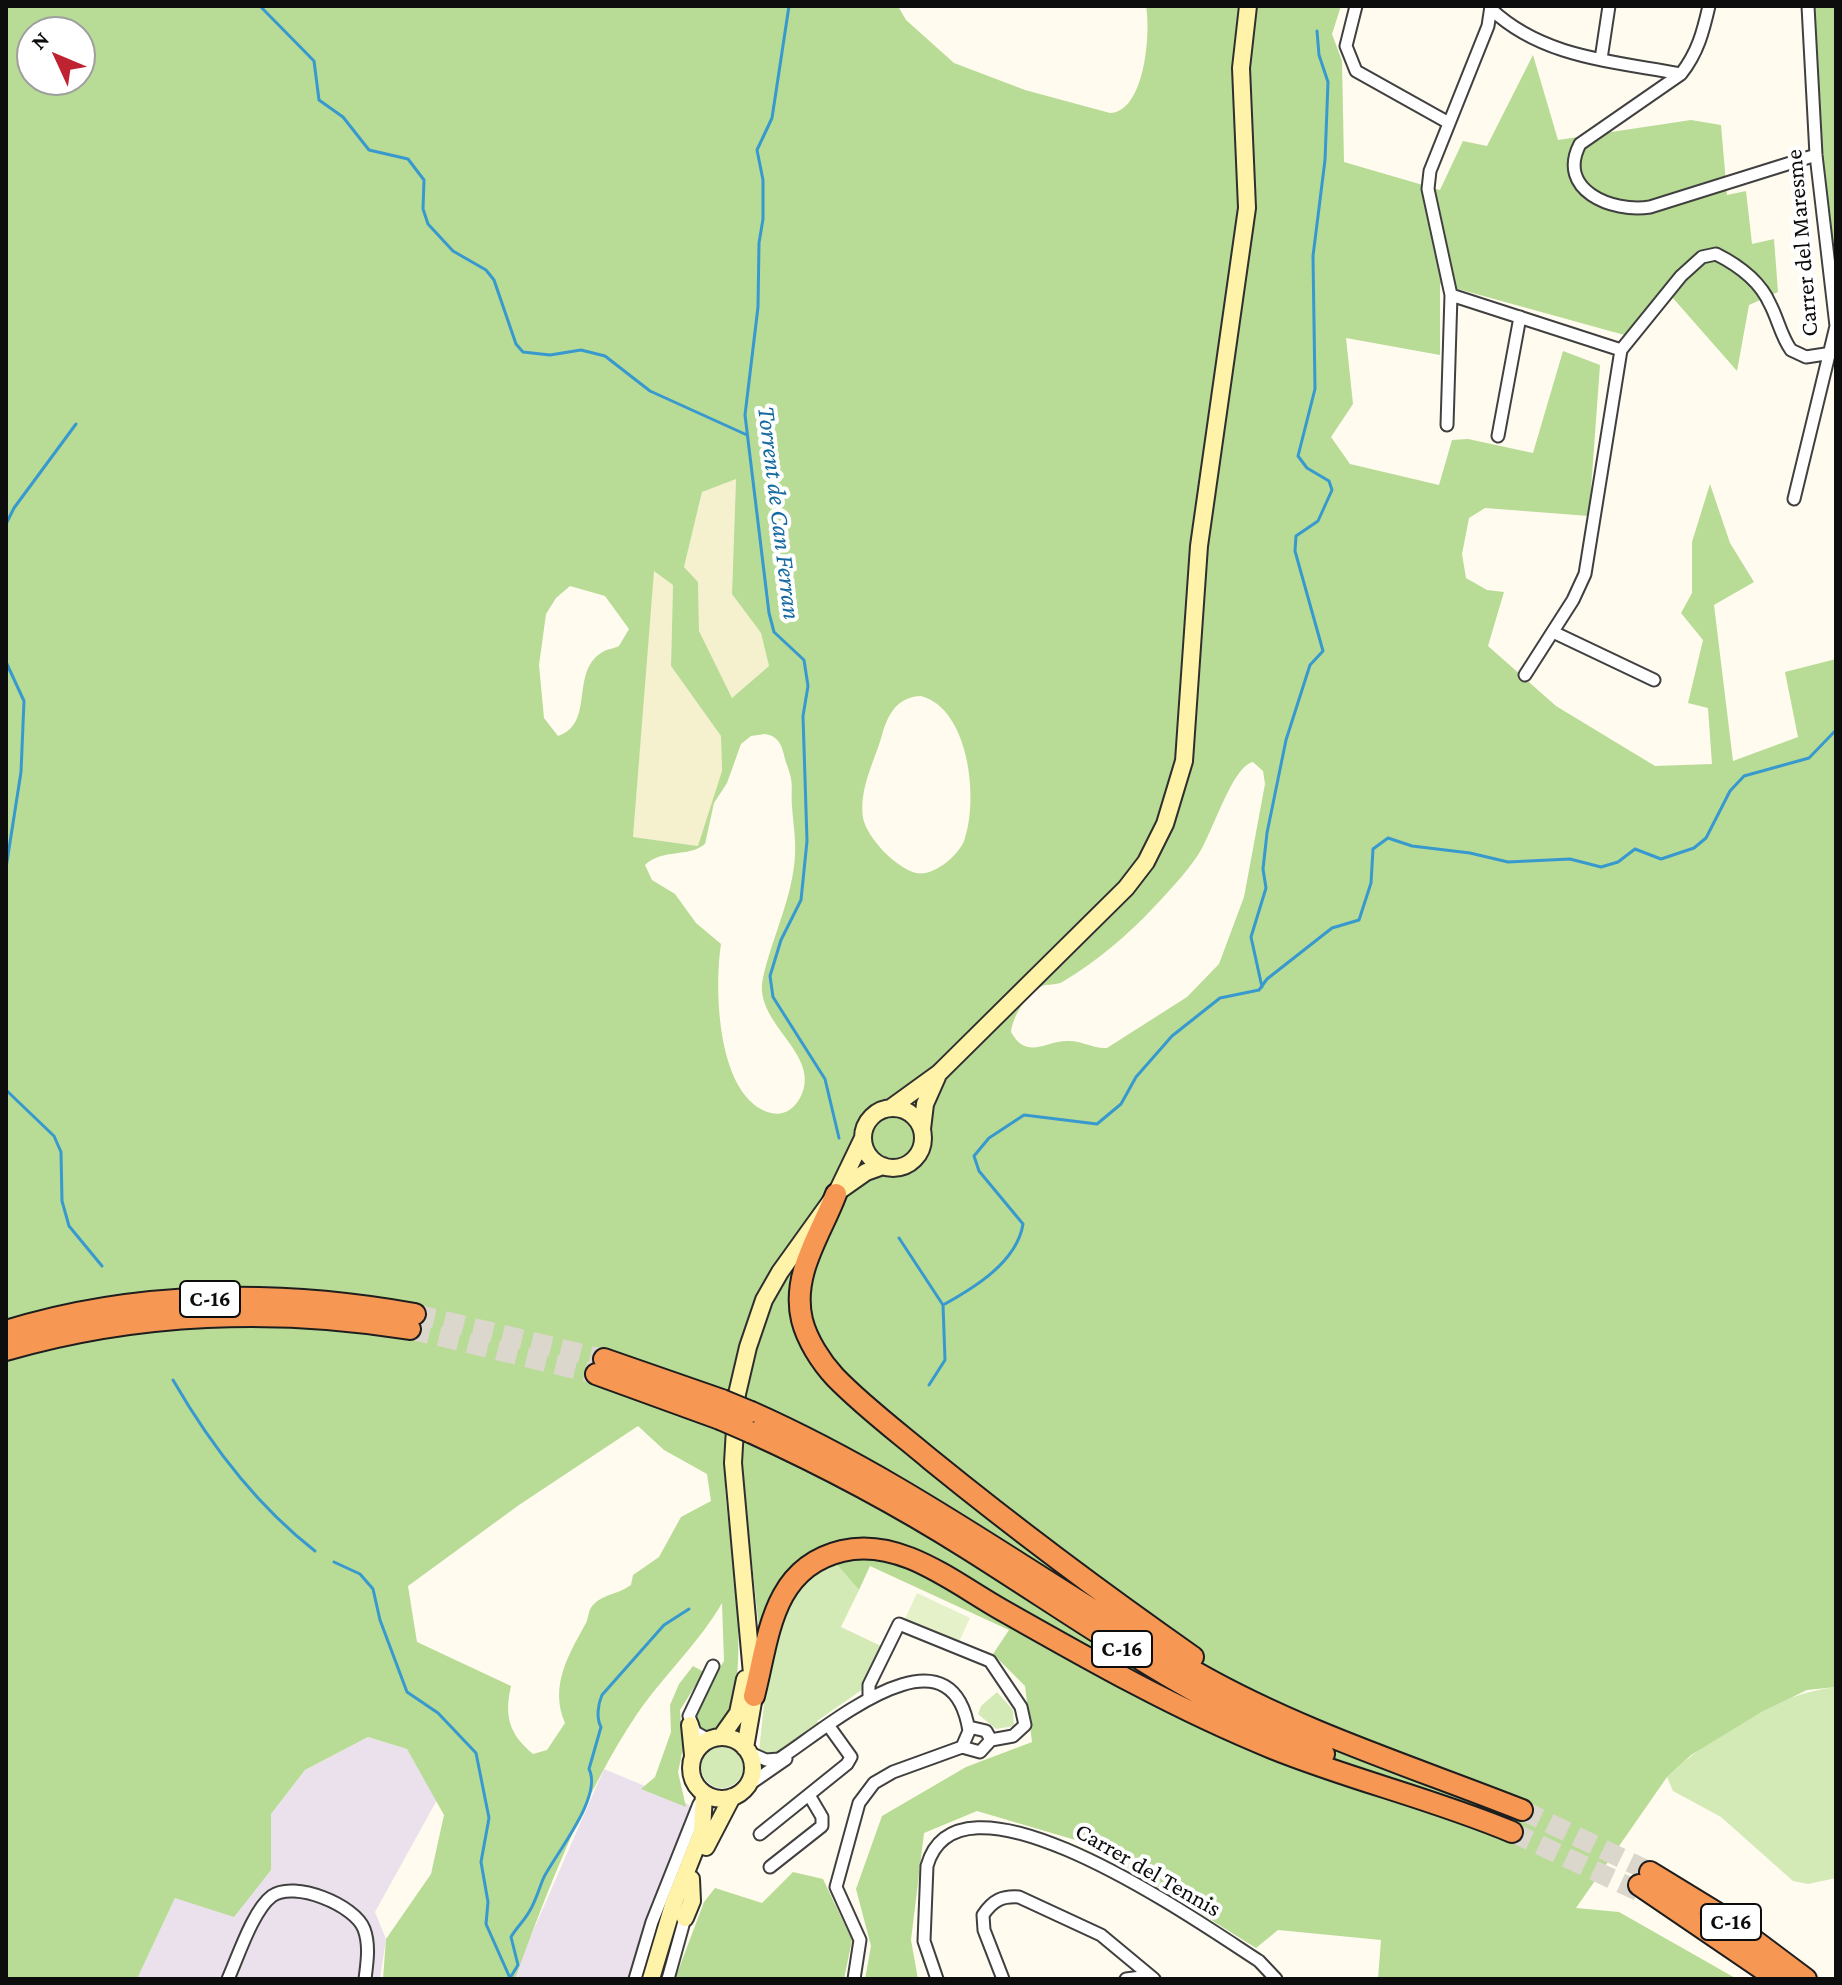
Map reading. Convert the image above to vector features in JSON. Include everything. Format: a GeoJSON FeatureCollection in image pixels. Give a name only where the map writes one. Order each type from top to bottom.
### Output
{"type":"FeatureCollection","features":[{"type":"Feature","properties":{"kind":"highway"},"geometry":{"type":"LineString","coordinates":[[836,1194],[804,1268],[800,1290],[802,1320],[817,1355],[834,1376],[987,1506],[1243,1695]]}},
{"type":"Feature","properties":{"kind":"highway","name":"C-16"},"geometry":{"type":"LineString","coordinates":[[6,1331],[95,1311],[210,1299],[300,1298],[413,1321],[213,1317],[101,1328],[6,1350]]}},
{"type":"Feature","properties":{"kind":"highway","name":"C-16"},"geometry":{"type":"LineString","coordinates":[[600,1366],[721,1410],[907,1490],[1153,1647],[1243,1695],[1367,1750],[1517,1823]]}},
{"type":"Feature","properties":{"kind":"highway","name":"C-16"},"geometry":{"type":"LineString","coordinates":[[750,1422],[913,1515],[1139,1660],[1212,1702],[1314,1750],[1517,1823]]}},
{"type":"Feature","properties":{"kind":"highway"},"geometry":{"type":"LineString","coordinates":[[754,1696],[768,1630],[786,1587],[804,1569],[825,1556],[858,1549],[882,1549],[925,1566],[1187,1711],[1317,1765],[1517,1823]]}},
{"type":"Feature","properties":{"kind":"highway","name":"C-16"},"geometry":{"type":"LineString","coordinates":[[1777,1979],[1642,1883],[1722,1916],[1806,1979]]}},
{"type":"Feature","properties":{"kind":"main road"},"geometry":{"type":"LineString","coordinates":[[668,1924],[732,1797],[747,1786],[753,1769],[747,1750],[754,1696],[733,1463],[737,1394],[748,1347],[764,1300],[836,1194],[862,1140],[868,1120],[881,1109],[892,1107],[939,1073],[1136,875],[1159,837],[1181,777],[1199,546],[1247,208],[1248,160],[1241,68],[1248,6]]}},
{"type":"Feature","properties":{"kind":"main road"},"geometry":{"type":"LineString","coordinates":[[836,1194],[866,1172],[883,1166],[901,1167],[915,1159],[922,1147],[925,1104],[939,1073]]}},
{"type":"Feature","properties":{"kind":"main road"},"geometry":{"type":"LineString","coordinates":[[892,1107],[909,1112],[922,1129]]}},
{"type":"Feature","properties":{"kind":"main road"},"geometry":{"type":"LineString","coordinates":[[862,1140],[868,1155],[883,1166]]}},
{"type":"Feature","properties":{"kind":"main road"},"geometry":{"type":"LineString","coordinates":[[693,1755],[715,1738],[738,1713],[749,1658]]}},
{"type":"Feature","properties":{"kind":"main road"},"geometry":{"type":"LineString","coordinates":[[690,1725],[692,1775],[702,1790],[718,1798],[732,1797]]}},
{"type":"Feature","properties":{"kind":"main road"},"geometry":{"type":"LineString","coordinates":[[715,1738],[732,1738],[747,1750]]}},
{"type":"Feature","properties":{"kind":"main road"},"geometry":{"type":"LineString","coordinates":[[651,1979],[702,1832],[702,1790]]}},
{"type":"Feature","properties":{"kind":"main road"},"geometry":{"type":"LineString","coordinates":[[685,1918],[692,1901],[691,1879]]}},
{"type":"Feature","properties":{"kind":"street"},"geometry":{"type":"LineString","coordinates":[[1356,6],[1346,46],[1356,71],[1449,123]]}},
{"type":"Feature","properties":{"kind":"street"},"geometry":{"type":"LineString","coordinates":[[1601,59],[1609,6]]}},
{"type":"Feature","properties":{"kind":"street"},"geometry":{"type":"LineString","coordinates":[[1709,6],[1700,44],[1681,74],[1580,144],[1574,157],[1576,175],[1590,194],[1614,208],[1650,207],[1816,155]]}},
{"type":"Feature","properties":{"kind":"street","name":"Carrer del Maresme"},"geometry":{"type":"LineString","coordinates":[[1525,675],[1585,574],[1621,350],[1681,276],[1702,257],[1716,254],[1736,265],[1757,284],[1769,301],[1791,350],[1806,357],[1832,353],[1836,326],[1816,155],[1808,6]]}},
{"type":"Feature","properties":{"kind":"street"},"geometry":{"type":"LineString","coordinates":[[1447,425],[1451,295],[1428,189],[1430,171],[1488,26],[1491,8],[1536,42],[1564,52],[1681,74]]}},
{"type":"Feature","properties":{"kind":"street"},"geometry":{"type":"LineString","coordinates":[[1451,295],[1621,350]]}},
{"type":"Feature","properties":{"kind":"street"},"geometry":{"type":"LineString","coordinates":[[1498,436],[1520,317]]}},
{"type":"Feature","properties":{"kind":"street"},"geometry":{"type":"LineString","coordinates":[[1794,499],[1832,353]]}},
{"type":"Feature","properties":{"kind":"street"},"geometry":{"type":"LineString","coordinates":[[1553,632],[1654,680]]}},
{"type":"Feature","properties":{"kind":"street"},"geometry":{"type":"LineString","coordinates":[[854,1979],[860,1940],[836,1887],[859,1803],[880,1779],[962,1747],[980,1752],[991,1740],[1013,1736],[1025,1725],[1023,1713],[1001,1673],[990,1661],[899,1624],[869,1685],[869,1698]]}},
{"type":"Feature","properties":{"kind":"street"},"geometry":{"type":"LineString","coordinates":[[713,1666],[691,1708],[690,1725],[699,1737],[715,1738]]}},
{"type":"Feature","properties":{"kind":"street"},"geometry":{"type":"LineString","coordinates":[[747,1786],[869,1698],[919,1681],[936,1681],[955,1693],[969,1727],[962,1747]]}},
{"type":"Feature","properties":{"kind":"street"},"geometry":{"type":"LineString","coordinates":[[760,1834],[851,1757],[828,1725]]}},
{"type":"Feature","properties":{"kind":"street"},"geometry":{"type":"LineString","coordinates":[[969,1727],[986,1731],[991,1740]]}},
{"type":"Feature","properties":{"kind":"street"},"geometry":{"type":"LineString","coordinates":[[747,1750],[772,1760],[798,1747]]}},
{"type":"Feature","properties":{"kind":"street"},"geometry":{"type":"LineString","coordinates":[[635,1979],[652,1922],[702,1790]]}},
{"type":"Feature","properties":{"kind":"street"},"geometry":{"type":"LineString","coordinates":[[770,1867],[822,1826],[822,1817],[809,1795]]}},
{"type":"Feature","properties":{"kind":"street","name":"Carrer del Tennis"},"geometry":{"type":"LineString","coordinates":[[937,1979],[924,1941],[927,1866],[930,1854],[942,1839],[969,1828],[1046,1839],[1084,1854],[1248,1954],[1276,1979]]}},
{"type":"Feature","properties":{"kind":"street"},"geometry":{"type":"LineString","coordinates":[[228,1979],[262,1907],[274,1895],[292,1889],[304,1891],[350,1912],[364,1927],[368,1951],[365,1979]]}},
{"type":"Feature","properties":{"kind":"street"},"geometry":{"type":"LineString","coordinates":[[1003,1979],[984,1930],[983,1915],[999,1898],[1008,1896],[1019,1897],[1101,1935],[1151,1977]]}},
{"type":"Feature","properties":{"kind":"street"},"geometry":{"type":"LineString","coordinates":[[668,1979],[685,1918]]}},
{"type":"Feature","properties":{"kind":"street"},"geometry":{"type":"LineString","coordinates":[[1126,1979],[1151,1977]]}},
{"type":"Feature","properties":{"kind":"shaded area"},"geometry":{"type":"Polygon","coordinates":[[[736,478],[732,594],[761,633],[769,666],[732,698],[699,631],[698,582],[684,567],[702,492],[736,478]]]}},
{"type":"Feature","properties":{"kind":"shaded area"},"geometry":{"type":"Polygon","coordinates":[[[653,570],[673,585],[671,666],[721,736],[722,771],[699,846],[633,837],[653,570]]]}},
{"type":"Feature","properties":{"kind":"shaded area"},"geometry":{"type":"Polygon","coordinates":[[[368,1737],[407,1749],[437,1800],[375,1912],[386,1939],[380,1979],[137,1979],[175,1898],[271,1871],[271,1814],[305,1770],[368,1737]]]}},
{"type":"Feature","properties":{"kind":"shaded area"},"geometry":{"type":"Polygon","coordinates":[[[604,1769],[694,1809],[639,1979],[512,1979],[604,1769]]]}},
{"type":"Feature","properties":{"kind":"green space"},"geometry":{"type":"Polygon","coordinates":[[[6,6],[898,6],[906,20],[954,63],[1025,90],[1110,113],[1122,109],[1138,86],[1146,51],[1146,6],[1341,6],[1332,34],[1342,61],[1344,162],[1440,190],[1463,141],[1487,146],[1533,55],[1558,140],[1691,120],[1721,125],[1727,195],[1746,191],[1752,244],[1774,239],[1778,292],[1749,305],[1737,371],[1665,289],[1628,336],[1440,284],[1440,355],[1346,338],[1353,404],[1331,437],[1350,464],[1439,485],[1452,440],[1468,439],[1533,453],[1563,351],[1600,365],[1589,516],[1485,508],[1469,518],[1462,554],[1466,578],[1487,590],[1504,592],[1488,646],[1556,706],[1655,766],[1712,764],[1708,708],[1688,703],[1703,640],[1681,613],[1692,593],[1692,542],[1710,484],[1730,543],[1754,582],[1714,605],[1733,761],[1798,737],[1785,672],[1836,659],[1836,1687],[1807,1690],[1763,1711],[1691,1755],[1667,1777],[1576,1908],[1619,1912],[1737,1979],[1378,1979],[1381,1940],[1278,1930],[1256,1948],[1089,1844],[977,1811],[924,1833],[911,1940],[918,1979],[865,1979],[871,1946],[856,1889],[882,1816],[966,1767],[1032,1742],[1025,1686],[993,1654],[1009,1630],[870,1566],[859,1590],[833,1560],[900,1549],[817,1556],[760,1638],[744,1490],[725,1482],[738,1623],[738,1664],[733,1700],[722,1723],[701,1731],[694,1715],[700,1699],[724,1661],[722,1603],[618,1743],[584,1808],[515,1979],[383,1979],[386,1939],[431,1874],[444,1815],[407,1749],[368,1737],[305,1770],[271,1814],[271,1870],[234,1917],[175,1898],[137,1979],[6,1979],[6,6]],[[736,479],[702,492],[684,567],[698,582],[699,631],[732,698],[769,666],[761,633],[732,594],[736,479]],[[654,571],[633,837],[698,846],[722,771],[721,736],[671,666],[673,585],[654,571]],[[570,586],[556,598],[546,614],[539,665],[544,718],[558,736],[569,730],[576,721],[586,673],[592,662],[603,652],[619,646],[629,629],[605,596],[570,586]],[[921,696],[913,697],[895,708],[884,727],[865,786],[862,807],[866,826],[876,843],[900,865],[923,873],[944,864],[964,841],[970,781],[960,737],[950,719],[938,704],[921,696]],[[765,734],[751,736],[741,744],[727,783],[714,803],[705,844],[691,851],[660,857],[645,865],[652,880],[675,894],[696,923],[721,944],[720,1014],[730,1065],[739,1087],[753,1104],[771,1113],[780,1113],[788,1111],[798,1102],[805,1082],[803,1067],[776,1025],[762,995],[763,978],[793,871],[795,843],[791,781],[779,741],[765,734]],[[1253,762],[1245,766],[1230,788],[1204,845],[1183,875],[1144,917],[1100,956],[1061,983],[1043,986],[1030,995],[1012,1026],[1011,1032],[1017,1041],[1030,1047],[1069,1041],[1107,1048],[1187,997],[1219,964],[1244,897],[1265,784],[1263,771],[1253,762]],[[638,1426],[519,1505],[408,1586],[417,1642],[511,1686],[508,1706],[510,1724],[518,1739],[533,1754],[547,1750],[565,1723],[559,1696],[560,1683],[591,1607],[601,1598],[631,1585],[633,1575],[659,1557],[681,1517],[711,1501],[707,1474],[664,1450],[638,1426]]]}},
{"type":"Feature","properties":{"kind":"green space"},"geometry":{"type":"Polygon","coordinates":[[[1814,6],[1836,6],[1836,272],[1817,134],[1814,6]]]}},
{"type":"Feature","properties":{"kind":"green space"},"geometry":{"type":"Polygon","coordinates":[[[833,1560],[859,1590],[841,1627],[883,1647],[863,1689],[817,1721],[820,1725],[775,1757],[759,1752],[771,1636],[803,1579],[833,1560]]]}},
{"type":"Feature","properties":{"kind":"green space"},"geometry":{"type":"Polygon","coordinates":[[[917,1593],[970,1618],[958,1644],[905,1619],[917,1593]]]}},
{"type":"Feature","properties":{"kind":"green space"},"geometry":{"type":"Polygon","coordinates":[[[693,1666],[704,1672],[680,1710],[683,1749],[678,1772],[686,1807],[641,1789],[655,1777],[671,1732],[670,1705],[679,1684],[693,1666]]]}},
{"type":"Feature","properties":{"kind":"green space"},"geometry":{"type":"Polygon","coordinates":[[[1836,1687],[1836,1878],[1808,1884],[1793,1881],[1721,1817],[1673,1791],[1667,1777],[1724,1732],[1768,1707],[1813,1691],[1836,1687]]]}},
{"type":"Feature","properties":{"kind":"green space"},"geometry":{"type":"Polygon","coordinates":[[[997,1692],[1013,1710],[1014,1726],[996,1729],[978,1714],[981,1706],[997,1692]]]}},
{"type":"Feature","properties":{"kind":"green space"},"geometry":{"type":"Polygon","coordinates":[[[722,1746],[737,1752],[743,1767],[737,1782],[722,1788],[707,1782],[701,1767],[707,1752],[722,1746]]]}},
{"type":"Feature","properties":{"kind":"green space"},"geometry":{"type":"Polygon","coordinates":[[[793,1872],[823,1879],[852,1940],[844,1979],[675,1979],[704,1902],[715,1888],[762,1903],[793,1872]]]}},
{"type":"Feature","properties":{"kind":"waterway"},"geometry":{"type":"LineString","coordinates":[[260,6],[314,61],[319,100],[343,117],[369,150],[408,159],[424,180],[423,209],[428,224],[453,251],[486,270],[494,280],[516,344],[523,352],[550,355],[581,350],[605,356],[650,391],[747,435]]}},
{"type":"Feature","properties":{"kind":"waterway","name":"Torrent de Can Ferran"},"geometry":{"type":"LineString","coordinates":[[789,6],[772,118],[757,150],[763,180],[763,219],[759,243],[758,307],[745,415],[769,613],[774,632],[804,660],[808,686],[803,716],[807,841],[801,900],[781,940],[770,976],[773,997],[825,1079],[839,1138]]}},
{"type":"Feature","properties":{"kind":"waterway"},"geometry":{"type":"LineString","coordinates":[[1262,987],[1251,937],[1266,888],[1263,869],[1267,833],[1286,740],[1310,665],[1323,651],[1295,551],[1296,536],[1318,521],[1332,490],[1329,481],[1307,468],[1298,456],[1315,389],[1313,256],[1325,160],[1328,82],[1319,55],[1317,31]]}},
{"type":"Feature","properties":{"kind":"waterway","name":"Torrent de Can Ferran"},"geometry":{"type":"LineString","coordinates":[[6,524],[14,508],[76,424]]}},
{"type":"Feature","properties":{"kind":"waterway","name":"Torrent de Can Ferran"},"geometry":{"type":"LineString","coordinates":[[6,662],[24,701],[21,772],[6,868]]}},
{"type":"Feature","properties":{"kind":"waterway","name":"Torrent de Can Ferran"},"geometry":{"type":"LineString","coordinates":[[929,1385],[945,1360],[943,1305],[968,1291],[1003,1262],[1019,1238],[1023,1224],[979,1171],[974,1156],[989,1138],[1024,1115],[1097,1124],[1121,1104],[1136,1077],[1172,1036],[1220,998],[1259,990],[1267,979],[1332,928],[1359,920],[1371,883],[1373,849],[1388,838],[1412,846],[1470,853],[1508,862],[1570,859],[1601,867],[1618,862],[1635,849],[1661,859],[1694,848],[1706,838],[1730,791],[1744,776],[1809,758],[1836,730]]}},
{"type":"Feature","properties":{"kind":"waterway","name":"Torrent de Can Ferran"},"geometry":{"type":"LineString","coordinates":[[6,896],[6,918]]}},
{"type":"Feature","properties":{"kind":"waterway","name":"Torrent de Can Ferran"},"geometry":{"type":"LineString","coordinates":[[6,1090],[54,1136],[61,1152],[62,1201],[69,1226],[102,1266]]}},
{"type":"Feature","properties":{"kind":"waterway"},"geometry":{"type":"LineString","coordinates":[[899,1238],[943,1305]]}},
{"type":"Feature","properties":{"kind":"waterway","name":"Torrent de Can Ferran"},"geometry":{"type":"LineString","coordinates":[[173,1380],[202,1427],[254,1494],[315,1551]]}},
{"type":"Feature","properties":{"kind":"waterway","name":"Torrent de Can Ferran"},"geometry":{"type":"LineString","coordinates":[[334,1562],[360,1574],[373,1589],[380,1620],[407,1692],[438,1713],[476,1753],[489,1818],[481,1862],[488,1902],[486,1924],[510,1978]]}},
{"type":"Feature","properties":{"kind":"waterway","name":"Torrent de Can Ferran"},"geometry":{"type":"LineString","coordinates":[[510,1978],[518,1965],[511,1937],[531,1908],[544,1877],[577,1824],[590,1794],[592,1780],[589,1769],[601,1727],[598,1711],[602,1695],[664,1625],[689,1609]]}},
{"type":"Feature","properties":{"kind":"tunnel"},"geometry":{"type":"LineString","coordinates":[[415,1314],[604,1359]]}},
{"type":"Feature","properties":{"kind":"tunnel"},"geometry":{"type":"LineString","coordinates":[[410,1329],[596,1374]]}},
{"type":"Feature","properties":{"kind":"tunnel"},"geometry":{"type":"LineString","coordinates":[[1522,1810],[1650,1872]]}},
{"type":"Feature","properties":{"kind":"tunnel"},"geometry":{"type":"LineString","coordinates":[[1512,1832],[1638,1891]]}}]}
